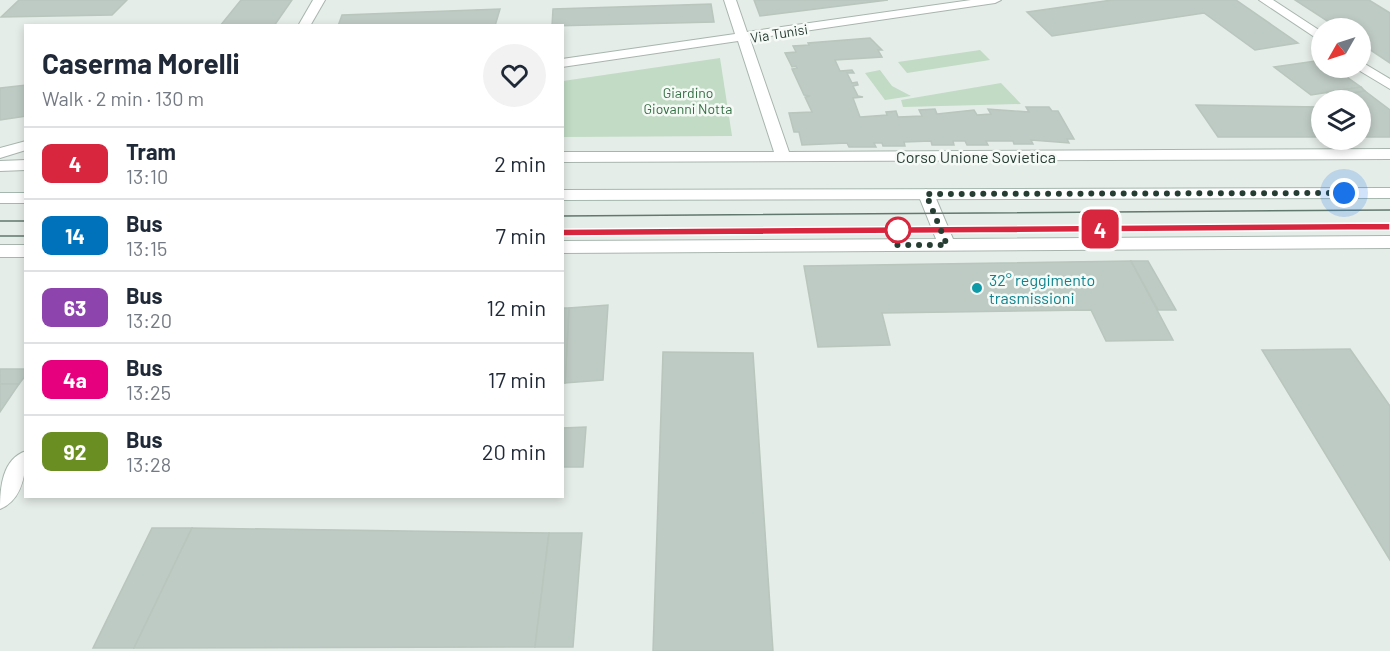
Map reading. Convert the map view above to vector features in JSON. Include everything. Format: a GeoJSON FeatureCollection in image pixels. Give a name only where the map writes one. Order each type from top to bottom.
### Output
{"type":"FeatureCollection","features":[{"type":"Feature","properties":{"kind":"street"},"geometry":{"type":"LineString","coordinates":[[305,24],[319,0]]}},
{"type":"Feature","properties":{"kind":"street"},"geometry":{"type":"LineString","coordinates":[[730,0],[783,156]]}},
{"type":"Feature","properties":{"kind":"street","name":"Via Tunisi"},"geometry":{"type":"LineString","coordinates":[[564,63],[992,0]]}},
{"type":"Feature","properties":{"kind":"street"},"geometry":{"type":"LineString","coordinates":[[1265,0],[1311,31]]}},
{"type":"Feature","properties":{"kind":"street"},"geometry":{"type":"LineString","coordinates":[[1371,72],[1390,85]]}},
{"type":"Feature","properties":{"kind":"street"},"geometry":{"type":"LineString","coordinates":[[0,153],[24,146]]}},
{"type":"Feature","properties":{"kind":"street","name":"Corso Unione Sovietica"},"geometry":{"type":"LineString","coordinates":[[564,157],[1390,154]]}},
{"type":"Feature","properties":{"kind":"street"},"geometry":{"type":"LineString","coordinates":[[0,166],[24,165]]}},
{"type":"Feature","properties":{"kind":"street"},"geometry":{"type":"LineString","coordinates":[[564,195],[1390,193]]}},
{"type":"Feature","properties":{"kind":"street"},"geometry":{"type":"LineString","coordinates":[[926,194],[947,245]]}},
{"type":"Feature","properties":{"kind":"street"},"geometry":{"type":"LineString","coordinates":[[0,198],[24,198]]}},
{"type":"Feature","properties":{"kind":"street"},"geometry":{"type":"LineString","coordinates":[[564,247],[1390,242]]}},
{"type":"Feature","properties":{"kind":"street"},"geometry":{"type":"LineString","coordinates":[[0,251],[24,251]]}},
{"type":"Feature","properties":{"kind":"street"},"geometry":{"type":"LineString","coordinates":[[0,499],[24,463]]}},
{"type":"Feature","properties":{"kind":"green space"},"geometry":{"type":"Polygon","coordinates":[[[980,50],[990,60],[907,73],[898,62],[980,50]]]}},
{"type":"Feature","properties":{"kind":"green space","name":"Giardino Giovanni Notta"},"geometry":{"type":"Polygon","coordinates":[[[720,58],[732,136],[564,137],[564,81],[720,58]]]}},
{"type":"Feature","properties":{"kind":"green space"},"geometry":{"type":"Polygon","coordinates":[[[880,70],[892,86],[911,96],[885,100],[865,73],[880,70]]]}},
{"type":"Feature","properties":{"kind":"green space"},"geometry":{"type":"Polygon","coordinates":[[[1001,83],[1021,104],[903,107],[901,100],[1001,83]]]}},
{"type":"Feature","properties":{"kind":"building"},"geometry":{"type":"Polygon","coordinates":[[[19,0],[127,0],[112,15],[1,17],[19,0]]]}},
{"type":"Feature","properties":{"kind":"building"},"geometry":{"type":"Polygon","coordinates":[[[241,0],[292,0],[275,24],[222,24],[241,0]]]}},
{"type":"Feature","properties":{"kind":"building"},"geometry":{"type":"Polygon","coordinates":[[[754,0],[888,0],[760,16],[754,0]]]}},
{"type":"Feature","properties":{"kind":"building"},"geometry":{"type":"Polygon","coordinates":[[[1112,0],[1236,0],[1298,43],[1255,50],[1204,13],[1052,36],[1027,12],[1112,0]]]}},
{"type":"Feature","properties":{"kind":"building"},"geometry":{"type":"Polygon","coordinates":[[[1295,0],[1369,0],[1390,13],[1390,63],[1371,50],[1371,18],[1323,18],[1295,0]]]}},
{"type":"Feature","properties":{"kind":"building"},"geometry":{"type":"Polygon","coordinates":[[[711,4],[714,22],[564,26],[552,24],[553,9],[711,4]]]}},
{"type":"Feature","properties":{"kind":"building"},"geometry":{"type":"Polygon","coordinates":[[[500,9],[496,24],[339,24],[342,15],[500,9]]]}},
{"type":"Feature","properties":{"kind":"building"},"geometry":{"type":"Polygon","coordinates":[[[870,38],[882,50],[878,50],[882,57],[835,60],[840,71],[852,70],[854,73],[847,73],[852,83],[857,82],[858,85],[853,86],[858,96],[863,97],[853,98],[860,117],[887,115],[886,112],[896,111],[898,117],[922,116],[919,110],[935,109],[937,114],[974,110],[977,115],[991,114],[988,109],[1029,112],[1026,107],[1049,107],[1052,111],[1058,111],[1074,139],[1067,139],[1069,143],[1031,140],[1033,144],[986,141],[988,145],[967,145],[965,141],[953,141],[954,145],[932,145],[931,141],[904,142],[905,146],[883,146],[882,143],[874,143],[876,147],[849,147],[847,143],[802,145],[799,132],[794,132],[789,113],[812,112],[805,97],[810,96],[804,95],[792,69],[797,68],[792,67],[785,53],[796,52],[793,46],[809,45],[808,43],[870,38]]]}},
{"type":"Feature","properties":{"kind":"building"},"geometry":{"type":"Polygon","coordinates":[[[1311,62],[1311,78],[1348,78],[1361,87],[1342,90],[1311,90],[1311,95],[1274,67],[1311,62]]]}},
{"type":"Feature","properties":{"kind":"building"},"geometry":{"type":"Polygon","coordinates":[[[24,85],[24,116],[0,120],[0,88],[24,85]]]}},
{"type":"Feature","properties":{"kind":"building"},"geometry":{"type":"Polygon","coordinates":[[[1361,87],[1364,90],[1341,90],[1361,87]]]}},
{"type":"Feature","properties":{"kind":"building"},"geometry":{"type":"Polygon","coordinates":[[[1371,96],[1390,110],[1390,137],[1371,137],[1371,96]]]}},
{"type":"Feature","properties":{"kind":"building"},"geometry":{"type":"Polygon","coordinates":[[[1196,105],[1311,107],[1311,137],[1218,137],[1196,105]]]}},
{"type":"Feature","properties":{"kind":"building","name":"32° reggimento trasmissioni"},"geometry":{"type":"Polygon","coordinates":[[[1131,261],[1173,340],[1106,341],[1091,310],[882,313],[890,345],[818,347],[804,266],[1131,261]]]}},
{"type":"Feature","properties":{"kind":"building"},"geometry":{"type":"Polygon","coordinates":[[[1131,261],[1148,261],[1176,310],[1158,310],[1131,261]]]}},
{"type":"Feature","properties":{"kind":"building"},"geometry":{"type":"Polygon","coordinates":[[[608,305],[603,380],[565,383],[569,308],[608,305]]]}},
{"type":"Feature","properties":{"kind":"building"},"geometry":{"type":"Polygon","coordinates":[[[564,308],[569,308],[565,383],[564,308]]]}},
{"type":"Feature","properties":{"kind":"building"},"geometry":{"type":"Polygon","coordinates":[[[1350,349],[1390,406],[1390,560],[1262,350],[1350,349]]]}},
{"type":"Feature","properties":{"kind":"building"},"geometry":{"type":"Polygon","coordinates":[[[663,352],[753,353],[773,651],[653,651],[663,352]]]}},
{"type":"Feature","properties":{"kind":"building"},"geometry":{"type":"Polygon","coordinates":[[[0,369],[24,369],[24,378],[19,384],[0,384],[0,369]]]}},
{"type":"Feature","properties":{"kind":"building"},"geometry":{"type":"Polygon","coordinates":[[[0,384],[19,384],[0,412],[0,384]]]}},
{"type":"Feature","properties":{"kind":"building"},"geometry":{"type":"Polygon","coordinates":[[[586,427],[583,467],[564,467],[564,428],[586,427]]]}},
{"type":"Feature","properties":{"kind":"building"},"geometry":{"type":"Polygon","coordinates":[[[152,528],[192,528],[134,648],[93,648],[152,528]]]}},
{"type":"Feature","properties":{"kind":"building"},"geometry":{"type":"Polygon","coordinates":[[[192,528],[549,533],[535,647],[134,648],[192,528]]]}},
{"type":"Feature","properties":{"kind":"building"},"geometry":{"type":"Polygon","coordinates":[[[549,533],[582,533],[573,647],[535,647],[549,533]]]}},
{"type":"Feature","properties":{"kind":"tram line"},"geometry":{"type":"LineString","coordinates":[[564,216],[1390,210]]}},
{"type":"Feature","properties":{"kind":"tram line"},"geometry":{"type":"LineString","coordinates":[[0,221],[24,221]]}},
{"type":"Feature","properties":{"kind":"tram line"},"geometry":{"type":"LineString","coordinates":[[564,233],[1390,227]]}},
{"type":"Feature","properties":{"kind":"tram line","name":"4"},"geometry":{"type":"LineString","coordinates":[[564,233],[1390,227]]}},
{"type":"Feature","properties":{"kind":"tram line"},"geometry":{"type":"LineString","coordinates":[[0,236],[24,236]]}},
{"type":"Feature","properties":{"kind":"place","name":"32° reggimento trasmissioni"},"geometry":{"type":"Point","coordinates":[977,288]}},
{"type":"Feature","properties":{"kind":"route"},"geometry":{"type":"LineString","coordinates":[[898,230],[892,245],[947,245],[926,194],[1344,193]]}}]}
